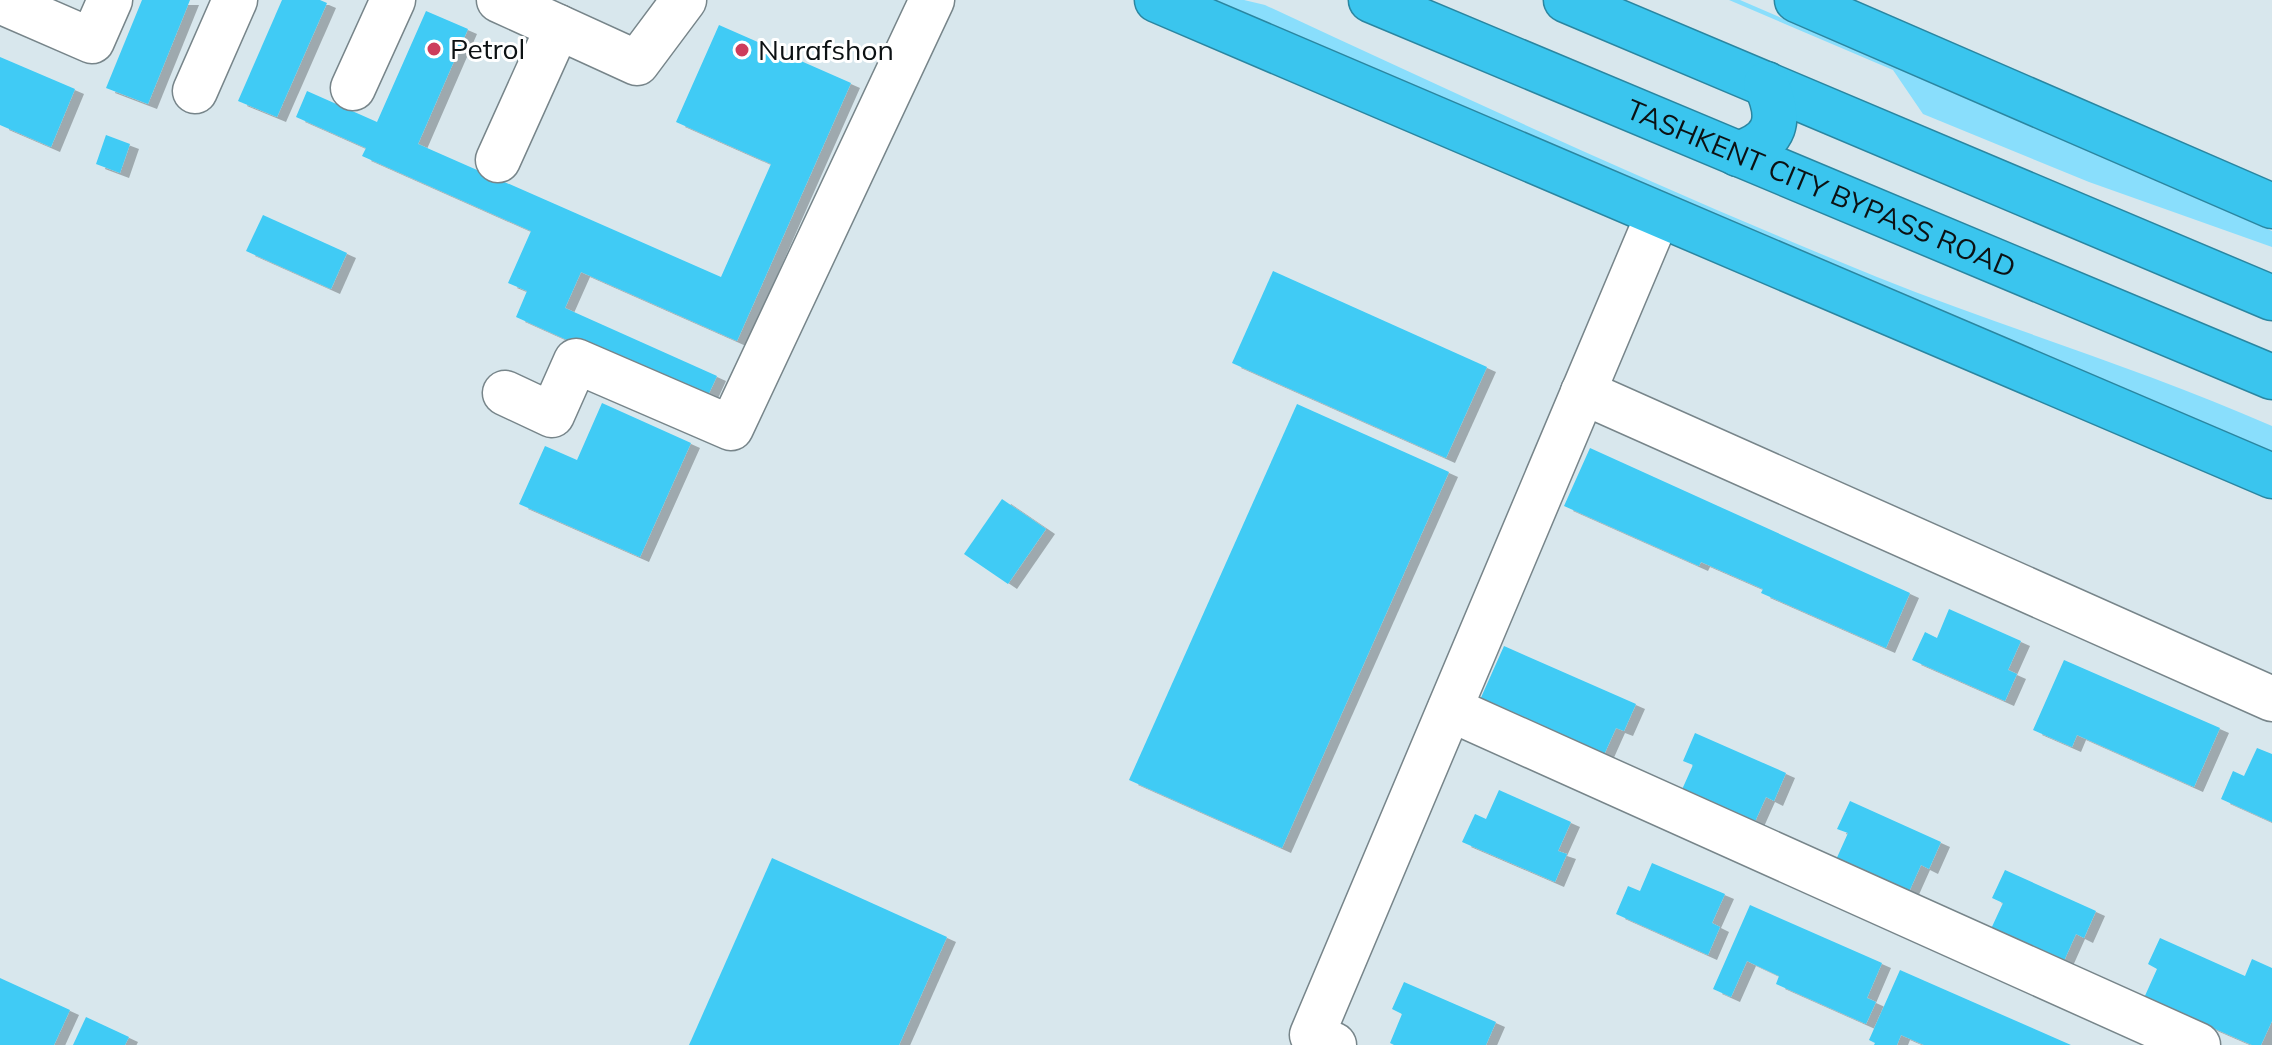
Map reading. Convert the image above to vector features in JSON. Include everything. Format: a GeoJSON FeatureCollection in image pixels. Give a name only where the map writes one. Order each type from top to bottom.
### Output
{"type":"FeatureCollection","features":[{"type":"Feature","properties":{"kind":"highway"},"geometry":{"type":"LineString","coordinates":[[1157,0],[2272,476]]}},
{"type":"Feature","properties":{"kind":"highway","name":"TASHKENT CITY BYPASS ROAD"},"geometry":{"type":"LineString","coordinates":[[1371,0],[2272,377]]}},
{"type":"Feature","properties":{"kind":"highway"},"geometry":{"type":"LineString","coordinates":[[1566,0],[2272,298]]}},
{"type":"Feature","properties":{"kind":"highway"},"geometry":{"type":"LineString","coordinates":[[1797,0],[2272,206]]}},
{"type":"Feature","properties":{"kind":"highway"},"geometry":{"type":"LineString","coordinates":[[1738,154],[1766,139],[1773,130],[1775,108],[1766,84]]}},
{"type":"Feature","properties":{"kind":"street"},"geometry":{"type":"LineString","coordinates":[[0,1],[92,41],[110,0]]}},
{"type":"Feature","properties":{"kind":"street"},"geometry":{"type":"LineString","coordinates":[[195,91],[235,0]]}},
{"type":"Feature","properties":{"kind":"street"},"geometry":{"type":"LineString","coordinates":[[353,88],[393,0]]}},
{"type":"Feature","properties":{"kind":"street"},"geometry":{"type":"LineString","coordinates":[[499,0],[637,63],[684,0]]}},
{"type":"Feature","properties":{"kind":"street"},"geometry":{"type":"LineString","coordinates":[[505,393],[552,415],[576,361],[731,428],[932,0]]}},
{"type":"Feature","properties":{"kind":"street"},"geometry":{"type":"LineString","coordinates":[[498,160],[558,27]]}},
{"type":"Feature","properties":{"kind":"street"},"geometry":{"type":"LineString","coordinates":[[1318,1042],[1450,709],[1658,215]]}},
{"type":"Feature","properties":{"kind":"street"},"geometry":{"type":"LineString","coordinates":[[1583,392],[2272,699]]}},
{"type":"Feature","properties":{"kind":"street"},"geometry":{"type":"LineString","coordinates":[[1450,709],[2198,1045]]}},
{"type":"Feature","properties":{"kind":"shaded area"},"geometry":{"type":"Polygon","coordinates":[[[1215,0],[1244,0],[1265,5],[1569,145],[1800,245],[1926,296],[2174,386],[2272,426],[2272,453],[1215,0]]]}},
{"type":"Feature","properties":{"kind":"shaded area"},"geometry":{"type":"Polygon","coordinates":[[[1729,0],[1740,0],[2272,231],[2272,247],[2089,182],[1923,114],[1893,70],[1729,0]]]}},
{"type":"Feature","properties":{"kind":"building"},"geometry":{"type":"Polygon","coordinates":[[[142,0],[190,0],[148,104],[106,88],[142,0]]]}},
{"type":"Feature","properties":{"kind":"building"},"geometry":{"type":"Polygon","coordinates":[[[282,0],[320,0],[327,3],[277,117],[238,101],[282,0]]]}},
{"type":"Feature","properties":{"kind":"building"},"geometry":{"type":"Polygon","coordinates":[[[426,11],[468,29],[418,144],[721,277],[771,164],[676,122],[719,25],[851,83],[737,341],[581,272],[565,308],[717,376],[705,402],[516,317],[527,291],[508,283],[531,231],[362,156],[366,148],[296,117],[307,91],[377,122],[426,11]]]}},
{"type":"Feature","properties":{"kind":"building"},"geometry":{"type":"Polygon","coordinates":[[[0,57],[75,89],[51,147],[0,125],[0,57]]]}},
{"type":"Feature","properties":{"kind":"building"},"geometry":{"type":"Polygon","coordinates":[[[106,135],[130,144],[120,173],[96,164],[106,135]]]}},
{"type":"Feature","properties":{"kind":"building"},"geometry":{"type":"Polygon","coordinates":[[[263,215],[347,253],[331,289],[246,251],[263,215]]]}},
{"type":"Feature","properties":{"kind":"building"},"geometry":{"type":"Polygon","coordinates":[[[1273,271],[1487,367],[1446,458],[1232,363],[1273,271]]]}},
{"type":"Feature","properties":{"kind":"building"},"geometry":{"type":"Polygon","coordinates":[[[602,403],[691,443],[640,557],[519,504],[545,446],[577,460],[602,403]]]}},
{"type":"Feature","properties":{"kind":"building"},"geometry":{"type":"Polygon","coordinates":[[[1297,404],[1449,472],[1282,848],[1129,780],[1297,404]]]}},
{"type":"Feature","properties":{"kind":"building"},"geometry":{"type":"Polygon","coordinates":[[[1590,448],[1910,593],[1886,648],[1761,593],[1763,589],[1701,562],[1699,566],[1564,506],[1590,448]]]}},
{"type":"Feature","properties":{"kind":"building"},"geometry":{"type":"Polygon","coordinates":[[[1002,499],[1046,529],[1008,584],[964,554],[1002,499]]]}},
{"type":"Feature","properties":{"kind":"building"},"geometry":{"type":"Polygon","coordinates":[[[1949,609],[2021,641],[2008,670],[2017,674],[2005,701],[1912,660],[1925,632],[1937,638],[1949,609]]]}},
{"type":"Feature","properties":{"kind":"building"},"geometry":{"type":"Polygon","coordinates":[[[1504,646],[1636,704],[1624,731],[1616,728],[1603,757],[1479,702],[1504,646]]]}},
{"type":"Feature","properties":{"kind":"building"},"geometry":{"type":"Polygon","coordinates":[[[2064,660],[2220,728],[2194,787],[2077,735],[2072,747],[2033,730],[2064,660]]]}},
{"type":"Feature","properties":{"kind":"building"},"geometry":{"type":"Polygon","coordinates":[[[1695,733],[1786,773],[1774,801],[1766,797],[1753,826],[1680,794],[1693,765],[1683,761],[1695,733]]]}},
{"type":"Feature","properties":{"kind":"building"},"geometry":{"type":"Polygon","coordinates":[[[2257,748],[2272,754],[2272,822],[2221,799],[2233,771],[2244,776],[2257,748]]]}},
{"type":"Feature","properties":{"kind":"building"},"geometry":{"type":"Polygon","coordinates":[[[1499,790],[1571,822],[1558,851],[1567,854],[1555,882],[1462,842],[1475,814],[1486,819],[1499,790]]]}},
{"type":"Feature","properties":{"kind":"building"},"geometry":{"type":"Polygon","coordinates":[[[1850,801],[1941,842],[1929,869],[1921,865],[1908,894],[1835,862],[1848,833],[1837,829],[1850,801]]]}},
{"type":"Feature","properties":{"kind":"building"},"geometry":{"type":"Polygon","coordinates":[[[772,858],[947,937],[899,1045],[689,1045],[772,858]]]}},
{"type":"Feature","properties":{"kind":"building"},"geometry":{"type":"Polygon","coordinates":[[[1652,863],[1725,894],[1712,923],[1720,927],[1708,955],[1616,914],[1628,886],[1640,891],[1652,863]]]}},
{"type":"Feature","properties":{"kind":"building"},"geometry":{"type":"Polygon","coordinates":[[[2005,870],[2096,911],[2084,938],[2076,934],[2063,963],[1990,931],[2003,903],[1992,898],[2005,870]]]}},
{"type":"Feature","properties":{"kind":"building"},"geometry":{"type":"Polygon","coordinates":[[[1750,905],[1882,963],[1867,998],[1876,1002],[1866,1024],[1776,984],[1779,976],[1747,961],[1731,997],[1713,989],[1750,905]]]}},
{"type":"Feature","properties":{"kind":"building"},"geometry":{"type":"Polygon","coordinates":[[[2160,938],[2245,976],[2252,959],[2272,968],[2272,1021],[2261,1045],[2252,1045],[2144,998],[2157,969],[2148,964],[2160,938]]]}},
{"type":"Feature","properties":{"kind":"building"},"geometry":{"type":"Polygon","coordinates":[[[1900,970],[2071,1045],[1924,1045],[1901,1035],[1897,1045],[1874,1045],[1869,1040],[1900,970]]]}},
{"type":"Feature","properties":{"kind":"building"},"geometry":{"type":"Polygon","coordinates":[[[0,978],[70,1010],[54,1045],[0,1045],[0,978]]]}},
{"type":"Feature","properties":{"kind":"building"},"geometry":{"type":"Polygon","coordinates":[[[1404,982],[1496,1022],[1486,1045],[1390,1043],[1402,1014],[1392,1009],[1404,982]]]}},
{"type":"Feature","properties":{"kind":"building"},"geometry":{"type":"Polygon","coordinates":[[[86,1017],[129,1037],[125,1045],[73,1045],[86,1017]]]}},
{"type":"Feature","properties":{"kind":"place","name":"Petrol"},"geometry":{"type":"Point","coordinates":[434,49]}},
{"type":"Feature","properties":{"kind":"place","name":"Nurafshon"},"geometry":{"type":"Point","coordinates":[742,50]}}]}
